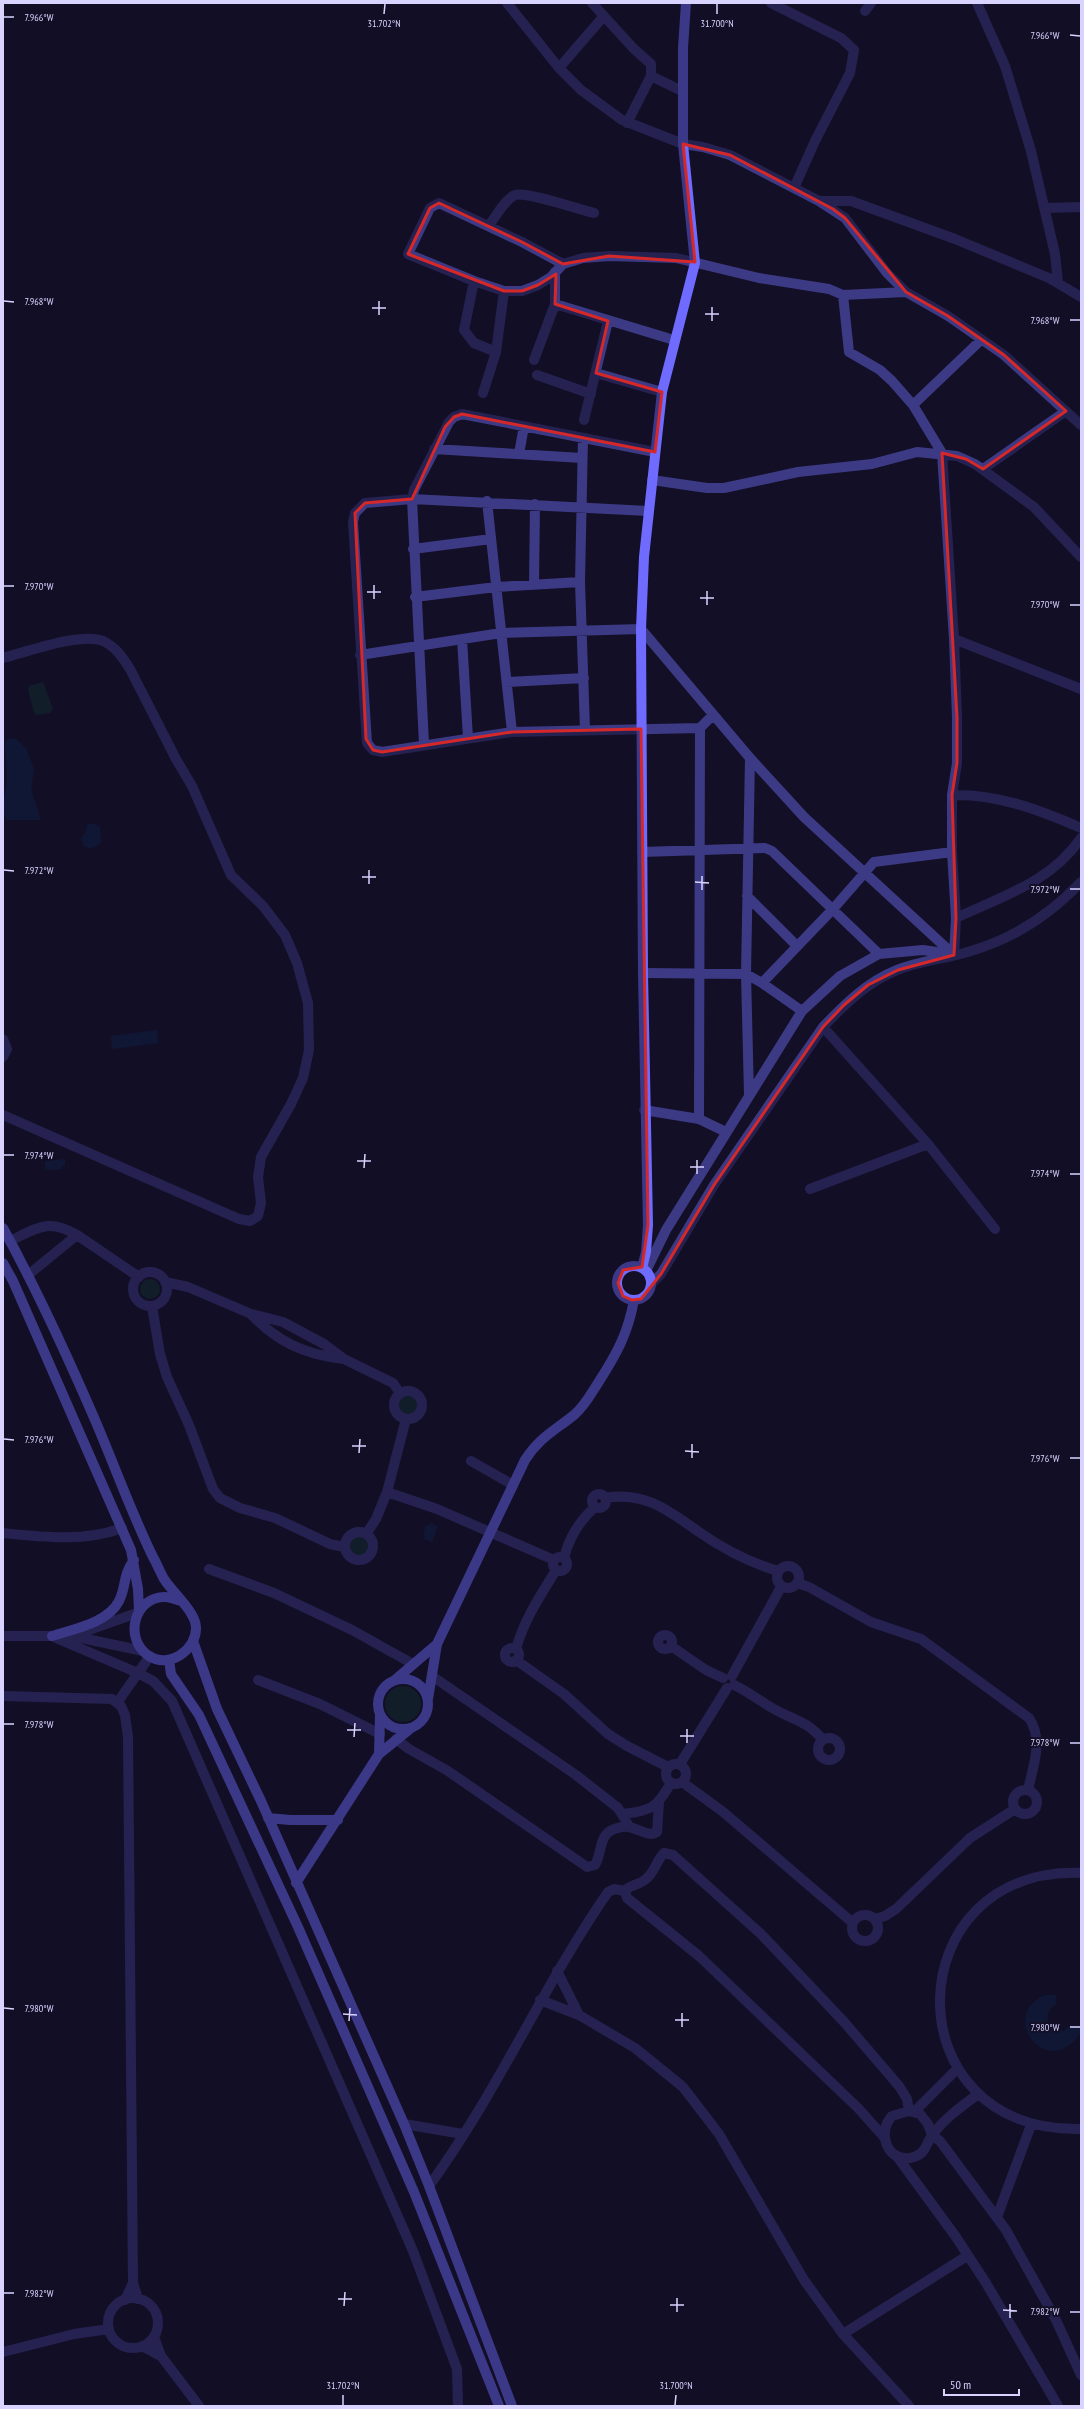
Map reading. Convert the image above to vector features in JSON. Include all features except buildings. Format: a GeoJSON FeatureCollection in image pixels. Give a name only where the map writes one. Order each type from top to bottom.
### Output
{"type":"FeatureCollection","features":[{"type":"Feature","properties":{"kind":"street"},"geometry":{"type":"LineString","coordinates":[[507,3],[559,68],[581,90],[610,113],[627,122],[683,144],[703,147],[730,156],[819,201],[845,218],[887,273],[906,292],[948,316],[1004,355],[1025,376],[1066,410],[1081,425]]}},
{"type":"Feature","properties":{"kind":"street"},"geometry":{"type":"LineString","coordinates":[[592,3],[603,17],[651,64],[651,76],[627,122]]}},
{"type":"Feature","properties":{"kind":"street"},"geometry":{"type":"LineString","coordinates":[[651,1284],[644,1269],[648,1225],[644,1110],[641,630],[644,557],[648,511],[662,392],[674,340],[695,263],[683,144],[682,91],[686,3]]}},
{"type":"Feature","properties":{"kind":"street"},"geometry":{"type":"LineString","coordinates":[[772,3],[841,38],[854,50],[850,73],[815,141],[794,188]]}},
{"type":"Feature","properties":{"kind":"street"},"geometry":{"type":"LineString","coordinates":[[977,3],[1005,66],[1032,157],[1055,254],[1058,283]]}},
{"type":"Feature","properties":{"kind":"street"},"geometry":{"type":"LineString","coordinates":[[559,68],[603,17]]}},
{"type":"Feature","properties":{"kind":"street"},"geometry":{"type":"LineString","coordinates":[[651,76],[682,91]]}},
{"type":"Feature","properties":{"kind":"street"},"geometry":{"type":"LineString","coordinates":[[489,225],[511,197],[519,194],[534,196],[594,213]]}},
{"type":"Feature","properties":{"kind":"street"},"geometry":{"type":"LineString","coordinates":[[819,201],[851,201],[955,239],[1058,283],[1081,297]]}},
{"type":"Feature","properties":{"kind":"street"},"geometry":{"type":"LineString","coordinates":[[563,264],[489,225],[444,205],[435,204],[427,214],[408,254],[474,281],[504,291],[522,290],[538,285],[563,264],[583,258],[609,256],[676,258],[759,278],[829,289],[843,295],[906,292]]}},
{"type":"Feature","properties":{"kind":"street"},"geometry":{"type":"LineString","coordinates":[[1045,208],[1081,207]]}},
{"type":"Feature","properties":{"kind":"street"},"geometry":{"type":"LineString","coordinates":[[534,360],[555,304],[555,272]]}},
{"type":"Feature","properties":{"kind":"street"},"geometry":{"type":"LineString","coordinates":[[474,281],[464,330],[474,343],[496,352]]}},
{"type":"Feature","properties":{"kind":"street"},"geometry":{"type":"LineString","coordinates":[[483,393],[496,352],[504,291]]}},
{"type":"Feature","properties":{"kind":"street"},"geometry":{"type":"LineString","coordinates":[[843,295],[849,352],[880,370],[913,406],[942,454],[954,639],[957,763],[952,795],[952,852],[956,918],[954,955]]}},
{"type":"Feature","properties":{"kind":"street"},"geometry":{"type":"LineString","coordinates":[[555,304],[674,340]]}},
{"type":"Feature","properties":{"kind":"street"},"geometry":{"type":"LineString","coordinates":[[584,420],[608,321]]}},
{"type":"Feature","properties":{"kind":"street"},"geometry":{"type":"LineString","coordinates":[[913,406],[981,340]]}},
{"type":"Feature","properties":{"kind":"street"},"geometry":{"type":"LineString","coordinates":[[596,373],[662,392]]}},
{"type":"Feature","properties":{"kind":"street"},"geometry":{"type":"LineString","coordinates":[[537,375],[591,394]]}},
{"type":"Feature","properties":{"kind":"street"},"geometry":{"type":"LineString","coordinates":[[983,469],[1066,410]]}},
{"type":"Feature","properties":{"kind":"street"},"geometry":{"type":"LineString","coordinates":[[424,744],[415,597],[412,499],[414,490],[449,422],[454,417],[462,414],[655,452]]}},
{"type":"Feature","properties":{"kind":"street"},"geometry":{"type":"LineString","coordinates":[[519,454],[524,426]]}},
{"type":"Feature","properties":{"kind":"street"},"geometry":{"type":"LineString","coordinates":[[583,438],[580,582],[585,730]]}},
{"type":"Feature","properties":{"kind":"street"},"geometry":{"type":"LineString","coordinates":[[434,449],[582,458]]}},
{"type":"Feature","properties":{"kind":"street"},"geometry":{"type":"LineString","coordinates":[[652,480],[707,488],[724,488],[798,472],[872,464],[917,452],[942,454],[966,459],[983,469],[1034,507],[1081,557]]}},
{"type":"Feature","properties":{"kind":"street"},"geometry":{"type":"LineString","coordinates":[[648,511],[487,501],[412,499],[369,502],[360,505],[355,512],[360,655],[366,739],[370,747],[382,752],[424,744],[512,732],[700,728],[713,715]]}},
{"type":"Feature","properties":{"kind":"street"},"geometry":{"type":"LineString","coordinates":[[487,501],[512,732]]}},
{"type":"Feature","properties":{"kind":"street"},"geometry":{"type":"LineString","coordinates":[[534,584],[535,504]]}},
{"type":"Feature","properties":{"kind":"street"},"geometry":{"type":"LineString","coordinates":[[413,549],[491,539]]}},
{"type":"Feature","properties":{"kind":"street"},"geometry":{"type":"LineString","coordinates":[[415,597],[496,587],[580,582]]}},
{"type":"Feature","properties":{"kind":"street"},"geometry":{"type":"LineString","coordinates":[[360,655],[501,633],[582,630],[641,630],[750,758],[804,817],[954,955]]}},
{"type":"Feature","properties":{"kind":"street"},"geometry":{"type":"LineString","coordinates":[[3,658],[86,639],[101,640],[113,647],[121,655],[192,786],[231,875],[263,906],[285,935],[305,987],[310,1021],[309,1050],[303,1078],[291,1104],[261,1157],[258,1177],[261,1203],[258,1216],[250,1221],[232,1216],[3,1115]]}},
{"type":"Feature","properties":{"kind":"street"},"geometry":{"type":"LineString","coordinates":[[462,639],[468,738]]}},
{"type":"Feature","properties":{"kind":"street"},"geometry":{"type":"LineString","coordinates":[[954,639],[1081,689]]}},
{"type":"Feature","properties":{"kind":"street"},"geometry":{"type":"LineString","coordinates":[[507,682],[584,678]]}},
{"type":"Feature","properties":{"kind":"street"},"geometry":{"type":"LineString","coordinates":[[699,1119],[700,728]]}},
{"type":"Feature","properties":{"kind":"street"},"geometry":{"type":"LineString","coordinates":[[749,1095],[746,974],[747,848],[750,758]]}},
{"type":"Feature","properties":{"kind":"street"},"geometry":{"type":"LineString","coordinates":[[952,795],[978,794],[1006,800],[1058,818],[1081,828]]}},
{"type":"Feature","properties":{"kind":"street"},"geometry":{"type":"LineString","coordinates":[[956,918],[1023,888],[1057,867],[1081,838]]}},
{"type":"Feature","properties":{"kind":"street"},"geometry":{"type":"LineString","coordinates":[[642,852],[700,851],[747,848],[765,848],[772,851],[878,954]]}},
{"type":"Feature","properties":{"kind":"street"},"geometry":{"type":"LineString","coordinates":[[762,982],[833,909],[864,872],[878,860],[952,852]]}},
{"type":"Feature","properties":{"kind":"street"},"geometry":{"type":"LineString","coordinates":[[644,1269],[627,1268],[618,1278],[620,1292],[627,1299],[634,1300],[645,1296],[651,1284],[661,1274],[714,1185],[823,1027],[844,1005],[868,985],[898,970],[971,952],[1032,924],[1062,902],[1081,882]]}},
{"type":"Feature","properties":{"kind":"street"},"geometry":{"type":"LineString","coordinates":[[747,896],[797,946]]}},
{"type":"Feature","properties":{"kind":"street"},"geometry":{"type":"LineString","coordinates":[[644,1269],[726,1132],[802,1011],[840,976],[878,954],[923,950],[954,955]]}},
{"type":"Feature","properties":{"kind":"street"},"geometry":{"type":"LineString","coordinates":[[643,973],[746,974],[762,982],[802,1011]]}},
{"type":"Feature","properties":{"kind":"street"},"geometry":{"type":"LineString","coordinates":[[823,1027],[928,1144],[994,1229]]}},
{"type":"Feature","properties":{"kind":"street"},"geometry":{"type":"LineString","coordinates":[[3,1039],[7,1049],[3,1057]]}},
{"type":"Feature","properties":{"kind":"street"},"geometry":{"type":"LineString","coordinates":[[644,1110],[699,1119],[726,1132]]}},
{"type":"Feature","properties":{"kind":"street"},"geometry":{"type":"LineString","coordinates":[[810,1189],[928,1144]]}},
{"type":"Feature","properties":{"kind":"street"},"geometry":{"type":"LineString","coordinates":[[10,1241],[44,1225],[65,1228],[139,1277]]}},
{"type":"Feature","properties":{"kind":"street"},"geometry":{"type":"LineString","coordinates":[[3,1228],[28,1275],[92,1414],[148,1545],[164,1578],[180,1601],[192,1612],[196,1626],[193,1642],[184,1653],[169,1660],[72,1636],[3,1636]]}},
{"type":"Feature","properties":{"kind":"street"},"geometry":{"type":"LineString","coordinates":[[28,1275],[77,1235]]}},
{"type":"Feature","properties":{"kind":"street"},"geometry":{"type":"LineString","coordinates":[[4,1268],[122,1528],[134,1560],[138,1612],[133,1626],[135,1640],[146,1654]]}},
{"type":"Feature","properties":{"kind":"street"},"geometry":{"type":"LineString","coordinates":[[165,1282],[165,1298],[152,1306],[142,1304],[135,1296],[134,1286],[139,1277],[154,1273],[165,1282],[188,1287],[251,1314],[283,1322],[324,1344],[344,1359],[393,1382],[400,1393]]}},
{"type":"Feature","properties":{"kind":"street"},"geometry":{"type":"LineString","coordinates":[[296,1883],[338,1820],[378,1754],[423,1720],[428,1707],[437,1644],[513,1485],[534,1447],[545,1436],[575,1415],[589,1397],[621,1346],[634,1300]]}},
{"type":"Feature","properties":{"kind":"street"},"geometry":{"type":"LineString","coordinates":[[152,1306],[160,1354],[167,1377],[189,1425],[213,1489],[220,1498],[240,1508],[275,1518],[330,1544],[344,1547],[352,1559],[366,1559],[370,1556],[373,1547],[372,1542],[366,1534],[358,1532],[350,1535],[344,1547]]}},
{"type":"Feature","properties":{"kind":"street"},"geometry":{"type":"LineString","coordinates":[[251,1314],[266,1331],[301,1350],[319,1356],[344,1359]]}},
{"type":"Feature","properties":{"kind":"street"},"geometry":{"type":"LineString","coordinates":[[404,1391],[414,1392],[421,1399],[419,1413],[416,1416],[406,1419],[395,1410],[394,1400],[404,1391]]}},
{"type":"Feature","properties":{"kind":"street"},"geometry":{"type":"LineString","coordinates":[[366,1534],[376,1519],[387,1492],[406,1419]]}},
{"type":"Feature","properties":{"kind":"street"},"geometry":{"type":"LineString","coordinates":[[471,1461],[513,1485]]}},
{"type":"Feature","properties":{"kind":"street"},"geometry":{"type":"LineString","coordinates":[[387,1492],[437,1509],[490,1531],[558,1563]]}},
{"type":"Feature","properties":{"kind":"street"},"geometry":{"type":"LineString","coordinates":[[680,1764],[668,1767],[627,1746],[608,1734],[564,1694],[516,1660],[508,1660],[505,1654],[509,1648],[516,1649],[521,1630],[578,1525],[595,1507],[599,1508],[605,1505],[605,1498],[629,1496],[660,1506],[679,1516],[699,1532],[723,1546],[765,1567],[778,1571]]}},
{"type":"Feature","properties":{"kind":"street"},"geometry":{"type":"LineString","coordinates":[[3,1533],[49,1538],[108,1533],[122,1528]]}},
{"type":"Feature","properties":{"kind":"street"},"geometry":{"type":"LineString","coordinates":[[52,1636],[103,1618],[119,1602],[127,1570],[134,1560]]}},
{"type":"Feature","properties":{"kind":"street"},"geometry":{"type":"LineString","coordinates":[[785,1566],[794,1568],[798,1575],[797,1583],[790,1588],[781,1587],[777,1580],[778,1571],[785,1566]]}},
{"type":"Feature","properties":{"kind":"street"},"geometry":{"type":"LineString","coordinates":[[209,1569],[274,1592],[352,1630],[413,1664]]}},
{"type":"Feature","properties":{"kind":"street"},"geometry":{"type":"LineString","coordinates":[[797,1583],[809,1587],[870,1622],[921,1638],[1029,1718],[1036,1734],[1037,1748],[1028,1790]]}},
{"type":"Feature","properties":{"kind":"street"},"geometry":{"type":"LineString","coordinates":[[680,1764],[729,1682],[781,1587]]}},
{"type":"Feature","properties":{"kind":"street"},"geometry":{"type":"LineString","coordinates":[[72,1636],[138,1612],[151,1600],[166,1597],[180,1601]]}},
{"type":"Feature","properties":{"kind":"street"},"geometry":{"type":"LineString","coordinates":[[52,1636],[138,1673],[153,1681],[172,1701],[407,2237],[457,2369],[458,2406]]}},
{"type":"Feature","properties":{"kind":"street"},"geometry":{"type":"LineString","coordinates":[[193,1642],[217,1709],[268,1818],[404,2124],[512,2406]]}},
{"type":"Feature","properties":{"kind":"street"},"geometry":{"type":"LineString","coordinates":[[396,1679],[437,1644]]}},
{"type":"Feature","properties":{"kind":"street"},"geometry":{"type":"LineString","coordinates":[[671,1646],[706,1670],[748,1691],[773,1709],[804,1722],[822,1740]]}},
{"type":"Feature","properties":{"kind":"street"},"geometry":{"type":"LineString","coordinates":[[117,1703],[138,1673],[146,1654]]}},
{"type":"Feature","properties":{"kind":"street"},"geometry":{"type":"LineString","coordinates":[[169,1660],[171,1674],[199,1715],[298,1927],[414,2192],[499,2406]]}},
{"type":"Feature","properties":{"kind":"street"},"geometry":{"type":"LineString","coordinates":[[432,1676],[576,1775],[623,1814],[629,1826]]}},
{"type":"Feature","properties":{"kind":"street"},"geometry":{"type":"LineString","coordinates":[[378,1754],[380,1715],[378,1708],[380,1694],[389,1682],[404,1678],[420,1685],[428,1700]]}},
{"type":"Feature","properties":{"kind":"street"},"geometry":{"type":"LineString","coordinates":[[258,1680],[320,1704],[380,1734]]}},
{"type":"Feature","properties":{"kind":"street"},"geometry":{"type":"LineString","coordinates":[[3,1696],[90,1697],[112,1699],[121,1706],[125,1715],[128,1737],[132,2283],[138,2299]]}},
{"type":"Feature","properties":{"kind":"street"},"geometry":{"type":"LineString","coordinates":[[380,1715],[384,1721],[397,1729],[411,1728]]}},
{"type":"Feature","properties":{"kind":"street"},"geometry":{"type":"LineString","coordinates":[[396,1739],[409,1749],[448,1771],[587,1867],[596,1863],[600,1845],[608,1833],[621,1827],[629,1826],[649,1834],[657,1832],[659,1803],[671,1783]]}},
{"type":"Feature","properties":{"kind":"street"},"geometry":{"type":"LineString","coordinates":[[680,1764],[686,1771],[686,1775],[682,1782]]}},
{"type":"Feature","properties":{"kind":"street"},"geometry":{"type":"LineString","coordinates":[[668,1767],[666,1776],[671,1783]]}},
{"type":"Feature","properties":{"kind":"street"},"geometry":{"type":"LineString","coordinates":[[671,1783],[682,1782],[722,1811],[853,1923]]}},
{"type":"Feature","properties":{"kind":"street"},"geometry":{"type":"LineString","coordinates":[[1028,1790],[1036,1796],[1037,1805],[1035,1810],[1027,1815],[1014,1809],[1013,1804],[1015,1795],[1019,1792],[1028,1790]]}},
{"type":"Feature","properties":{"kind":"street"},"geometry":{"type":"LineString","coordinates":[[623,1814],[645,1809],[659,1803]]}},
{"type":"Feature","properties":{"kind":"street"},"geometry":{"type":"LineString","coordinates":[[876,1919],[885,1916],[896,1908],[970,1838],[1014,1809]]}},
{"type":"Feature","properties":{"kind":"street"},"geometry":{"type":"LineString","coordinates":[[268,1818],[290,1820],[338,1820]]}},
{"type":"Feature","properties":{"kind":"street"},"geometry":{"type":"LineString","coordinates":[[625,1891],[627,1888],[645,1881],[652,1874],[664,1853],[669,1852],[761,1934],[845,2023],[899,2086],[912,2111],[925,2119],[932,2135],[940,2141],[997,2217],[1056,2320],[1081,2375]]}},
{"type":"Feature","properties":{"kind":"street"},"geometry":{"type":"LineString","coordinates":[[1081,1873],[1059,1872],[1033,1877],[1008,1887],[986,1901],[968,1920],[953,1942],[944,1966],[939,1992],[946,2044],[958,2068],[977,2095],[1010,2116],[1031,2125],[1057,2129],[1081,2129]]}},
{"type":"Feature","properties":{"kind":"street"},"geometry":{"type":"LineString","coordinates":[[429,2186],[495,2082],[557,1971],[608,1892],[614,1888],[625,1891]]}},
{"type":"Feature","properties":{"kind":"street"},"geometry":{"type":"LineString","coordinates":[[625,1891],[627,1898],[700,1956],[858,2108],[884,2137],[888,2148],[896,2155],[967,2256],[1025,2348],[1058,2406]]}},
{"type":"Feature","properties":{"kind":"street"},"geometry":{"type":"LineString","coordinates":[[860,1915],[871,1916],[876,1919],[879,1928],[877,1933],[870,1940],[860,1940],[856,1937],[852,1928],[853,1923],[860,1915]]}},
{"type":"Feature","properties":{"kind":"street"},"geometry":{"type":"LineString","coordinates":[[557,1971],[579,2015]]}},
{"type":"Feature","properties":{"kind":"street"},"geometry":{"type":"LineString","coordinates":[[540,2000],[579,2015],[635,2048],[683,2087],[719,2134],[804,2280],[843,2334],[904,2404]]}},
{"type":"Feature","properties":{"kind":"street"},"geometry":{"type":"LineString","coordinates":[[884,2137],[888,2120],[897,2113],[912,2111],[958,2068]]}},
{"type":"Feature","properties":{"kind":"street"},"geometry":{"type":"LineString","coordinates":[[896,2155],[908,2158],[920,2155],[928,2146],[932,2135],[952,2114],[977,2095]]}},
{"type":"Feature","properties":{"kind":"street"},"geometry":{"type":"LineString","coordinates":[[404,2124],[463,2134]]}},
{"type":"Feature","properties":{"kind":"street"},"geometry":{"type":"LineString","coordinates":[[997,2217],[1031,2125]]}},
{"type":"Feature","properties":{"kind":"street"},"geometry":{"type":"LineString","coordinates":[[843,2334],[967,2256]]}},
{"type":"Feature","properties":{"kind":"street"},"geometry":{"type":"LineString","coordinates":[[125,2300],[132,2283]]}},
{"type":"Feature","properties":{"kind":"street"},"geometry":{"type":"LineString","coordinates":[[154,2337],[142,2346],[131,2348],[123,2346],[117,2342],[109,2329],[108,2322],[113,2308],[125,2300],[138,2299],[152,2307],[158,2322],[154,2337],[160,2356],[199,2406]]}},
{"type":"Feature","properties":{"kind":"street"},"geometry":{"type":"LineString","coordinates":[[3,2352],[74,2334],[109,2329]]}},
{"type":"Feature","properties":{"kind":"street"},"geometry":{"type":"LineString","coordinates":[[142,2346],[160,2356]]}},
{"type":"Feature","properties":{"kind":"highlighted area"},"geometry":{"type":"Polygon","coordinates":[[[683,144],[730,155],[833,209],[845,218],[906,292],[948,316],[1004,355],[1066,411],[983,469],[966,459],[942,453],[957,717],[957,763],[952,795],[956,918],[954,955],[898,970],[868,985],[844,1005],[823,1027],[714,1185],[661,1274],[641,1299],[632,1300],[623,1296],[618,1283],[623,1270],[642,1267],[648,1225],[641,729],[512,732],[382,752],[373,750],[366,739],[355,513],[365,503],[412,499],[445,427],[454,417],[462,414],[655,452],[662,392],[596,373],[608,321],[555,304],[556,274],[538,285],[522,291],[504,291],[408,254],[430,208],[439,203],[522,242],[563,264],[609,256],[695,262],[683,144]]]}},
{"type":"Feature","properties":{"kind":"green space"},"geometry":{"type":"Polygon","coordinates":[[[43,682],[53,709],[50,713],[37,715],[34,712],[28,690],[29,686],[43,682]]]}},
{"type":"Feature","properties":{"kind":"green space"},"geometry":{"type":"Polygon","coordinates":[[[150,1279],[157,1282],[160,1289],[157,1296],[150,1299],[143,1296],[140,1289],[143,1282],[150,1279]]]}},
{"type":"Feature","properties":{"kind":"green space"},"geometry":{"type":"Polygon","coordinates":[[[408,1395],[415,1398],[418,1405],[415,1412],[408,1415],[401,1412],[398,1405],[401,1398],[408,1395]]]}},
{"type":"Feature","properties":{"kind":"green space"},"geometry":{"type":"Polygon","coordinates":[[[358,1536],[365,1539],[368,1546],[365,1553],[358,1556],[351,1553],[348,1546],[351,1539],[358,1536]]]}},
{"type":"Feature","properties":{"kind":"green space"},"geometry":{"type":"Polygon","coordinates":[[[403,1686],[416,1691],[421,1704],[416,1717],[403,1722],[390,1717],[385,1704],[390,1691],[403,1686]]]}},
{"type":"Feature","properties":{"kind":"water"},"geometry":{"type":"Polygon","coordinates":[[[15,738],[26,748],[34,769],[31,789],[41,820],[6,820],[4,814],[7,783],[5,743],[8,739],[15,738]]]}},
{"type":"Feature","properties":{"kind":"water"},"geometry":{"type":"Polygon","coordinates":[[[93,823],[100,827],[101,843],[91,849],[84,846],[81,838],[86,832],[87,825],[93,823]]]}},
{"type":"Feature","properties":{"kind":"water"},"geometry":{"type":"Polygon","coordinates":[[[157,1030],[158,1043],[112,1049],[111,1036],[157,1030]]]}},
{"type":"Feature","properties":{"kind":"water"},"geometry":{"type":"Polygon","coordinates":[[[65,1159],[65,1166],[62,1166],[62,1169],[45,1170],[45,1161],[65,1159]]]}},
{"type":"Feature","properties":{"kind":"water"},"geometry":{"type":"Polygon","coordinates":[[[430,1523],[438,1526],[432,1542],[424,1539],[425,1536],[423,1535],[426,1525],[429,1526],[430,1523]]]}},
{"type":"Feature","properties":{"kind":"water"},"geometry":{"type":"Polygon","coordinates":[[[1045,1995],[1056,1995],[1056,2004],[1050,2010],[1048,2017],[1048,2023],[1053,2029],[1064,2031],[1071,2025],[1081,2028],[1079,2036],[1074,2041],[1057,2050],[1046,2050],[1036,2044],[1029,2036],[1026,2025],[1026,2014],[1032,2003],[1045,1995]]]}}]}
